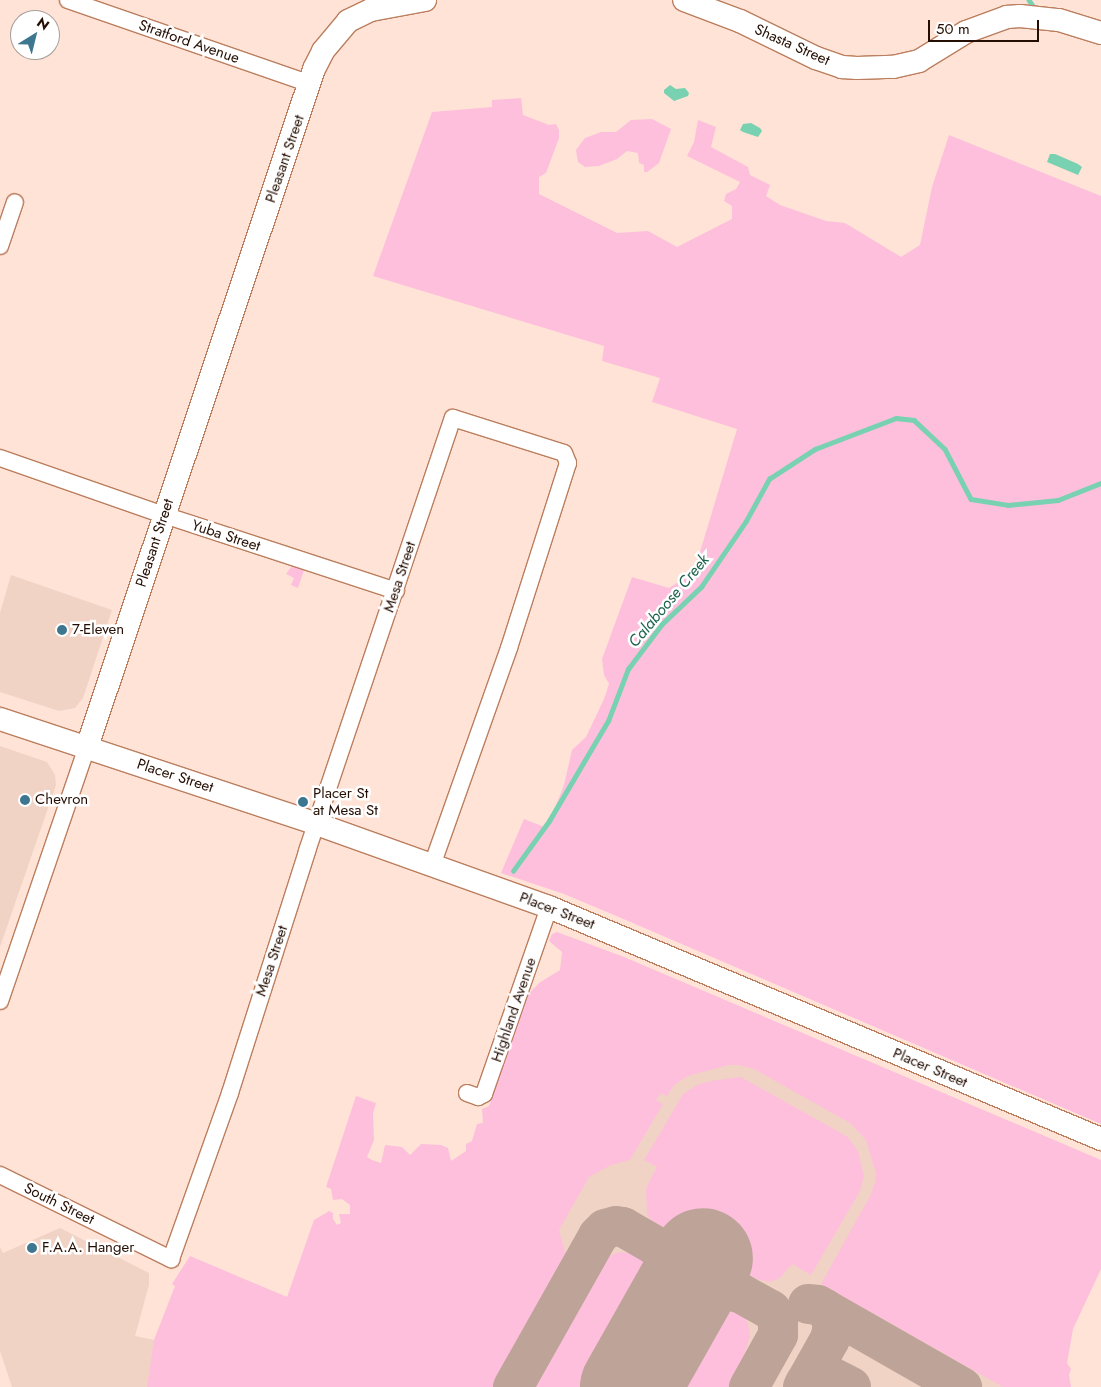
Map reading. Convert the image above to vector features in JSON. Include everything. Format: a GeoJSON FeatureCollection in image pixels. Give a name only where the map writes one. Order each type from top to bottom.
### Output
{"type":"FeatureCollection","features":[{"type":"Feature","properties":{"kind":"street","name":"Stratford Avenue"},"geometry":{"type":"LineString","coordinates":[[68,0],[310,84]]}},
{"type":"Feature","properties":{"kind":"street"},"geometry":{"type":"LineString","coordinates":[[310,84],[323,51],[348,21],[371,10],[425,0]]}},
{"type":"Feature","properties":{"kind":"street","name":"Shasta Street"},"geometry":{"type":"LineString","coordinates":[[684,0],[722,7],[740,21],[816,58],[842,67],[893,68],[919,60],[966,32],[1006,18],[1020,16],[1059,20],[1101,33]]}},
{"type":"Feature","properties":{"kind":"street","name":"Pleasant Street"},"geometry":{"type":"LineString","coordinates":[[0,1001],[4,979],[87,747],[310,84]]}},
{"type":"Feature","properties":{"kind":"street"},"geometry":{"type":"LineString","coordinates":[[0,246],[15,202]]}},
{"type":"Feature","properties":{"kind":"street","name":"Mesa Street"},"geometry":{"type":"LineString","coordinates":[[171,1259],[230,1093],[317,824],[453,418],[564,453],[568,463],[509,648],[432,866]]}},
{"type":"Feature","properties":{"kind":"street","name":"Yuba Street"},"geometry":{"type":"LineString","coordinates":[[0,458],[164,516],[396,591]]}},
{"type":"Feature","properties":{"kind":"street","name":"Placer Street"},"geometry":{"type":"LineString","coordinates":[[0,719],[317,824],[549,907],[1101,1139]]}},
{"type":"Feature","properties":{"kind":"street","name":"Highland Avenue"},"geometry":{"type":"LineString","coordinates":[[467,1093],[478,1098],[484,1094],[549,907]]}},
{"type":"Feature","properties":{"kind":"street","name":"South Street"},"geometry":{"type":"LineString","coordinates":[[0,1175],[171,1259]]}},
{"type":"Feature","properties":{"kind":"shaded area"},"geometry":{"type":"Polygon","coordinates":[[[670,85],[676,89],[685,88],[689,93],[688,96],[674,101],[664,93],[664,90],[670,85]]]}},
{"type":"Feature","properties":{"kind":"shaded area"},"geometry":{"type":"Polygon","coordinates":[[[521,98],[523,115],[549,125],[556,124],[559,130],[559,138],[546,173],[539,177],[539,194],[617,233],[648,231],[677,247],[732,219],[732,206],[724,201],[726,194],[736,189],[740,182],[687,156],[694,142],[698,120],[716,127],[711,147],[748,167],[750,175],[770,185],[766,196],[780,205],[826,221],[845,223],[901,257],[920,245],[932,187],[949,135],[1101,196],[1101,1124],[564,894],[501,873],[524,819],[547,828],[564,785],[572,750],[586,737],[604,699],[609,684],[604,675],[602,659],[632,577],[669,588],[694,572],[737,429],[652,402],[660,378],[602,361],[604,346],[373,276],[432,112],[492,107],[492,100],[521,98]]]}},
{"type":"Feature","properties":{"kind":"shaded area"},"geometry":{"type":"Polygon","coordinates":[[[652,119],[671,129],[659,163],[647,172],[644,172],[644,165],[639,163],[638,153],[627,151],[617,159],[599,166],[585,167],[578,162],[576,150],[585,138],[601,132],[616,132],[631,120],[652,119]]]}},
{"type":"Feature","properties":{"kind":"shaded area"},"geometry":{"type":"Polygon","coordinates":[[[751,123],[762,131],[758,137],[740,130],[743,124],[751,123]]]}},
{"type":"Feature","properties":{"kind":"shaded area"},"geometry":{"type":"Polygon","coordinates":[[[1050,154],[1055,154],[1082,167],[1078,175],[1047,162],[1050,154]]]}},
{"type":"Feature","properties":{"kind":"shaded area"},"geometry":{"type":"Polygon","coordinates":[[[292,566],[304,570],[298,588],[291,585],[294,578],[286,574],[292,566]]]}},
{"type":"Feature","properties":{"kind":"shaded area"},"geometry":{"type":"Polygon","coordinates":[[[11,575],[112,610],[83,698],[75,708],[59,711],[0,692],[0,613],[11,575]]]}},
{"type":"Feature","properties":{"kind":"shaded area"},"geometry":{"type":"Polygon","coordinates":[[[0,746],[47,762],[55,775],[56,785],[0,947],[0,746]]]}},
{"type":"Feature","properties":{"kind":"shaded area"},"geometry":{"type":"Polygon","coordinates":[[[557,932],[624,957],[1101,1160],[1101,1269],[1073,1329],[1067,1363],[1071,1369],[1069,1375],[1071,1387],[1003,1387],[821,1284],[870,1196],[875,1183],[876,1173],[866,1140],[850,1123],[754,1069],[739,1065],[729,1065],[688,1076],[674,1085],[667,1096],[661,1093],[656,1100],[663,1104],[630,1160],[611,1165],[589,1177],[559,1230],[569,1266],[501,1387],[147,1387],[154,1340],[175,1286],[172,1284],[190,1256],[287,1297],[314,1220],[329,1211],[333,1213],[333,1219],[337,1225],[341,1223],[339,1214],[350,1214],[350,1205],[342,1199],[333,1200],[331,1189],[326,1187],[356,1096],[376,1103],[373,1113],[374,1140],[367,1157],[372,1160],[381,1163],[385,1145],[402,1147],[410,1155],[421,1144],[441,1145],[448,1148],[451,1161],[466,1151],[466,1144],[472,1141],[477,1124],[483,1123],[482,1109],[489,1106],[527,996],[539,983],[560,970],[562,952],[549,941],[552,934],[557,932]]]}},
{"type":"Feature","properties":{"kind":"shaded area"},"geometry":{"type":"Polygon","coordinates":[[[566,964],[861,1088],[1009,1387],[12,1387],[0,1351],[0,1247],[3,1253],[60,1228],[149,1273],[149,1285],[135,1336],[154,1340],[176,1285],[406,1355],[566,964]]]}},
{"type":"Feature","properties":{"kind":"shaded area"},"geometry":{"type":"Polygon","coordinates":[[[741,1077],[848,1137],[858,1151],[864,1176],[860,1191],[811,1275],[792,1264],[780,1278],[770,1282],[756,1279],[652,1221],[647,1215],[646,1188],[657,1167],[644,1160],[683,1094],[697,1085],[741,1077]]]}},
{"type":"Feature","properties":{"kind":"shaded area"},"geometry":{"type":"Polygon","coordinates":[[[620,1252],[634,1254],[644,1260],[649,1272],[650,1285],[590,1387],[536,1387],[533,1385],[539,1375],[534,1371],[596,1263],[602,1264],[611,1255],[620,1252]]]}},
{"type":"Feature","properties":{"kind":"shaded area"},"geometry":{"type":"Polygon","coordinates":[[[726,1309],[743,1316],[748,1324],[750,1336],[739,1370],[728,1387],[669,1387],[709,1318],[716,1312],[726,1309]]]}},
{"type":"Feature","properties":{"kind":"waterway"},"geometry":{"type":"LineString","coordinates":[[1029,0],[1035,9]]}},
{"type":"Feature","properties":{"kind":"waterway","name":"Calaboose Creek"},"geometry":{"type":"LineString","coordinates":[[513,871],[549,821],[608,721],[628,669],[662,624],[701,587],[746,521],[769,479],[815,449],[896,418],[914,420],[945,449],[971,499],[1008,505],[1058,500],[1101,483]]}},
{"type":"Feature","properties":{"kind":"taxiway"},"geometry":{"type":"LineString","coordinates":[[513,1387],[598,1236],[605,1229],[616,1226],[623,1227],[656,1246],[671,1263]]}},
{"type":"Feature","properties":{"kind":"taxiway"},"geometry":{"type":"LineString","coordinates":[[716,1289],[740,1293],[771,1310],[778,1320],[778,1335],[749,1387]]}},
{"type":"Feature","properties":{"kind":"taxiway"},"geometry":{"type":"LineString","coordinates":[[803,1387],[830,1339],[833,1327],[830,1316],[825,1309],[818,1305],[808,1304]]}},
{"type":"Feature","properties":{"kind":"taxiway"},"geometry":{"type":"LineString","coordinates":[[825,1309],[962,1387]]}},
{"type":"Feature","properties":{"kind":"taxiway"},"geometry":{"type":"LineString","coordinates":[[627,1387],[670,1310]]}},
{"type":"Feature","properties":{"kind":"taxiway"},"geometry":{"type":"LineString","coordinates":[[805,1383],[815,1376],[826,1374],[851,1387]]}},
{"type":"Feature","properties":{"kind":"runway"},"geometry":{"type":"LineString","coordinates":[[630,1387],[703,1258]]}},
{"type":"Feature","properties":{"kind":"place","name":"7-Eleven"},"geometry":{"type":"Point","coordinates":[62,630]}},
{"type":"Feature","properties":{"kind":"place","name":"Chevron"},"geometry":{"type":"Point","coordinates":[25,800]}},
{"type":"Feature","properties":{"kind":"place","name":"Placer St at Mesa St"},"geometry":{"type":"Point","coordinates":[303,802]}},
{"type":"Feature","properties":{"kind":"place","name":"F.A.A. Hanger"},"geometry":{"type":"Point","coordinates":[32,1248]}}]}
